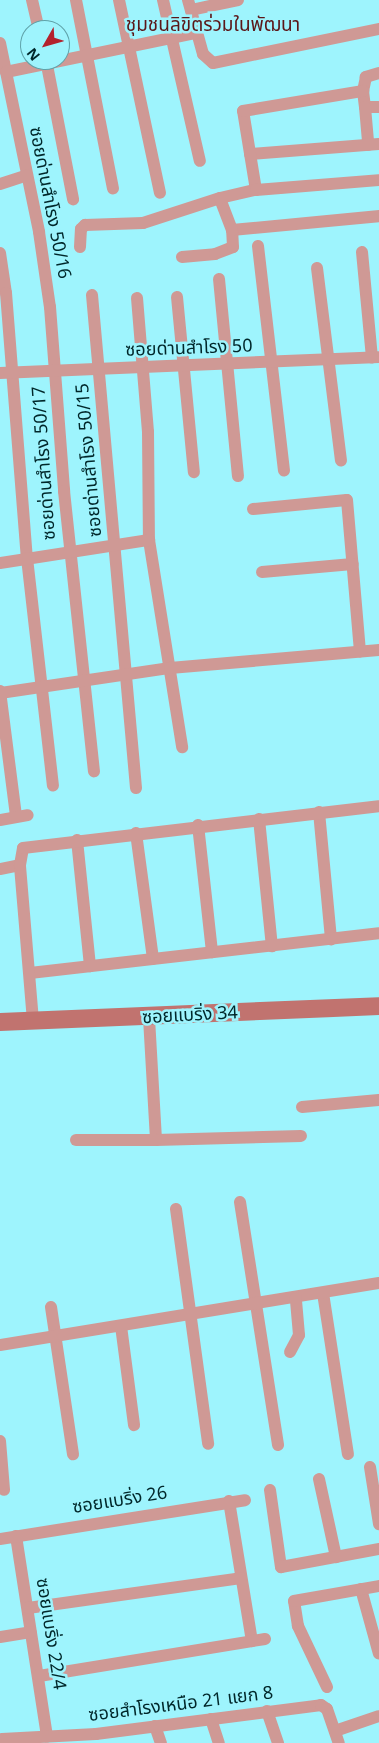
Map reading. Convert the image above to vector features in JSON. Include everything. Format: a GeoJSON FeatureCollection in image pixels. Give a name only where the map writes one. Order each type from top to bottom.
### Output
{"type":"FeatureCollection","features":[{"type":"Feature","properties":{"kind":"street"},"geometry":{"type":"LineString","coordinates":[[32,0],[37,20]]}},
{"type":"Feature","properties":{"kind":"street"},"geometry":{"type":"LineString","coordinates":[[76,0],[113,188]]}},
{"type":"Feature","properties":{"kind":"street"},"geometry":{"type":"LineString","coordinates":[[119,0],[160,193]]}},
{"type":"Feature","properties":{"kind":"street"},"geometry":{"type":"LineString","coordinates":[[162,0],[200,161]]}},
{"type":"Feature","properties":{"kind":"street"},"geometry":{"type":"LineString","coordinates":[[238,0],[189,5],[203,54],[213,62],[379,29]]}},
{"type":"Feature","properties":{"kind":"street"},"geometry":{"type":"LineString","coordinates":[[70,58],[196,33]]}},
{"type":"Feature","properties":{"kind":"street","name":"ซอยด่านสำโรง 50/16"},"geometry":{"type":"LineString","coordinates":[[0,43],[27,175],[50,307],[56,371]]}},
{"type":"Feature","properties":{"kind":"street"},"geometry":{"type":"LineString","coordinates":[[6,72],[20,68]]}},
{"type":"Feature","properties":{"kind":"street"},"geometry":{"type":"LineString","coordinates":[[48,70],[74,199]]}},
{"type":"Feature","properties":{"kind":"street"},"geometry":{"type":"LineString","coordinates":[[250,154],[374,144],[363,91],[366,77],[379,73]]}},
{"type":"Feature","properties":{"kind":"street"},"geometry":{"type":"LineString","coordinates":[[256,190],[241,115],[246,109],[363,91]]}},
{"type":"Feature","properties":{"kind":"street"},"geometry":{"type":"LineString","coordinates":[[365,107],[379,107]]}},
{"type":"Feature","properties":{"kind":"street"},"geometry":{"type":"LineString","coordinates":[[0,184],[27,175]]}},
{"type":"Feature","properties":{"kind":"street"},"geometry":{"type":"LineString","coordinates":[[80,248],[81,229],[85,225],[143,223],[220,198],[256,190],[379,180]]}},
{"type":"Feature","properties":{"kind":"street"},"geometry":{"type":"LineString","coordinates":[[182,257],[231,249],[234,241],[232,230],[220,198]]}},
{"type":"Feature","properties":{"kind":"street"},"geometry":{"type":"LineString","coordinates":[[232,230],[379,216]]}},
{"type":"Feature","properties":{"kind":"street"},"geometry":{"type":"LineString","coordinates":[[258,246],[274,363],[284,470]]}},
{"type":"Feature","properties":{"kind":"street"},"geometry":{"type":"LineString","coordinates":[[362,252],[376,358]]}},
{"type":"Feature","properties":{"kind":"street"},"geometry":{"type":"LineString","coordinates":[[0,254],[6,292],[5,373],[53,786]]}},
{"type":"Feature","properties":{"kind":"street"},"geometry":{"type":"LineString","coordinates":[[317,268],[341,462]]}},
{"type":"Feature","properties":{"kind":"street"},"geometry":{"type":"LineString","coordinates":[[219,279],[229,364],[238,476]]}},
{"type":"Feature","properties":{"kind":"street","name":"ซอยด่านสำโรง 50/15"},"geometry":{"type":"LineString","coordinates":[[92,294],[136,788]]}},
{"type":"Feature","properties":{"kind":"street"},"geometry":{"type":"LineString","coordinates":[[177,297],[194,472]]}},
{"type":"Feature","properties":{"kind":"street"},"geometry":{"type":"LineString","coordinates":[[137,298],[148,432],[149,540],[182,747]]}},
{"type":"Feature","properties":{"kind":"street","name":"ซอยด่านสำโรง 50"},"geometry":{"type":"LineString","coordinates":[[5,373],[142,369],[376,358]]}},
{"type":"Feature","properties":{"kind":"street","name":"ซอยด่านสำโรง 50/17"},"geometry":{"type":"LineString","coordinates":[[56,371],[70,552],[94,771]]}},
{"type":"Feature","properties":{"kind":"street"},"geometry":{"type":"LineString","coordinates":[[253,508],[347,500],[360,652]]}},
{"type":"Feature","properties":{"kind":"street"},"geometry":{"type":"LineString","coordinates":[[0,563],[149,540]]}},
{"type":"Feature","properties":{"kind":"street"},"geometry":{"type":"LineString","coordinates":[[262,572],[353,564]]}},
{"type":"Feature","properties":{"kind":"street"},"geometry":{"type":"LineString","coordinates":[[0,820],[22,816],[0,692],[170,668],[379,650]]}},
{"type":"Feature","properties":{"kind":"street"},"geometry":{"type":"LineString","coordinates":[[33,1021],[20,865],[23,848],[198,825],[379,806]]}},
{"type":"Feature","properties":{"kind":"street"},"geometry":{"type":"LineString","coordinates":[[319,812],[331,939]]}},
{"type":"Feature","properties":{"kind":"street"},"geometry":{"type":"LineString","coordinates":[[259,819],[272,946]]}},
{"type":"Feature","properties":{"kind":"street"},"geometry":{"type":"LineString","coordinates":[[198,825],[212,952]]}},
{"type":"Feature","properties":{"kind":"street"},"geometry":{"type":"LineString","coordinates":[[136,833],[153,959]]}},
{"type":"Feature","properties":{"kind":"street"},"geometry":{"type":"LineString","coordinates":[[77,840],[90,966]]}},
{"type":"Feature","properties":{"kind":"street"},"geometry":{"type":"LineString","coordinates":[[0,869],[20,865]]}},
{"type":"Feature","properties":{"kind":"street"},"geometry":{"type":"LineString","coordinates":[[30,973],[379,933]]}},
{"type":"Feature","properties":{"kind":"street","name":"ซอยแบริ่ง 34"},"geometry":{"type":"LineString","coordinates":[[0,1022],[150,1018],[379,1006]]}},
{"type":"Feature","properties":{"kind":"street"},"geometry":{"type":"LineString","coordinates":[[150,1018],[156,1140]]}},
{"type":"Feature","properties":{"kind":"street"},"geometry":{"type":"LineString","coordinates":[[302,1107],[379,1100]]}},
{"type":"Feature","properties":{"kind":"street"},"geometry":{"type":"LineString","coordinates":[[76,1140],[301,1136]]}},
{"type":"Feature","properties":{"kind":"street"},"geometry":{"type":"LineString","coordinates":[[240,1202],[278,1445]]}},
{"type":"Feature","properties":{"kind":"street"},"geometry":{"type":"LineString","coordinates":[[176,1209],[208,1444]]}},
{"type":"Feature","properties":{"kind":"street"},"geometry":{"type":"LineString","coordinates":[[0,1345],[379,1283]]}},
{"type":"Feature","properties":{"kind":"street"},"geometry":{"type":"LineString","coordinates":[[323,1293],[348,1454]]}},
{"type":"Feature","properties":{"kind":"street"},"geometry":{"type":"LineString","coordinates":[[290,1352],[300,1335],[296,1298]]}},
{"type":"Feature","properties":{"kind":"street"},"geometry":{"type":"LineString","coordinates":[[50,1307],[73,1454]]}},
{"type":"Feature","properties":{"kind":"street"},"geometry":{"type":"LineString","coordinates":[[121,1326],[134,1425]]}},
{"type":"Feature","properties":{"kind":"street"},"geometry":{"type":"LineString","coordinates":[[0,1441],[4,1490]]}},
{"type":"Feature","properties":{"kind":"street"},"geometry":{"type":"LineString","coordinates":[[370,1467],[379,1524]]}},
{"type":"Feature","properties":{"kind":"street"},"geometry":{"type":"LineString","coordinates":[[319,1479],[336,1557]]}},
{"type":"Feature","properties":{"kind":"street"},"geometry":{"type":"LineString","coordinates":[[270,1490],[281,1567],[379,1549]]}},
{"type":"Feature","properties":{"kind":"street","name":"ซอยแบริ่ง 26"},"geometry":{"type":"LineString","coordinates":[[0,1539],[245,1500]]}},
{"type":"Feature","properties":{"kind":"street"},"geometry":{"type":"LineString","coordinates":[[230,1502],[252,1641]]}},
{"type":"Feature","properties":{"kind":"street","name":"ซอยแบริ่ง 22/4"},"geometry":{"type":"LineString","coordinates":[[16,1536],[39,1676],[40,1739]]}},
{"type":"Feature","properties":{"kind":"street"},"geometry":{"type":"LineString","coordinates":[[28,1608],[241,1578]]}},
{"type":"Feature","properties":{"kind":"street"},"geometry":{"type":"LineString","coordinates":[[327,1687],[298,1626],[294,1600],[379,1586]]}},
{"type":"Feature","properties":{"kind":"street"},"geometry":{"type":"LineString","coordinates":[[361,1589],[379,1654]]}},
{"type":"Feature","properties":{"kind":"street"},"geometry":{"type":"LineString","coordinates":[[0,1637],[32,1632]]}},
{"type":"Feature","properties":{"kind":"street"},"geometry":{"type":"LineString","coordinates":[[39,1676],[265,1639]]}},
{"type":"Feature","properties":{"kind":"street","name":"ซอยสำโรงเหนือ 21 แยก 8"},"geometry":{"type":"LineString","coordinates":[[2,1739],[98,1738],[155,1726],[321,1705],[327,1709],[339,1743]]}},
{"type":"Feature","properties":{"kind":"street"},"geometry":{"type":"LineString","coordinates":[[267,1711],[278,1743]]}},
{"type":"Feature","properties":{"kind":"street"},"geometry":{"type":"LineString","coordinates":[[335,1731],[379,1716]]}},
{"type":"Feature","properties":{"kind":"street"},"geometry":{"type":"LineString","coordinates":[[211,1720],[219,1743]]}},
{"type":"Feature","properties":{"kind":"street"},"geometry":{"type":"LineString","coordinates":[[155,1726],[161,1743]]}},
{"type":"Feature","properties":{"kind":"district","name":"ชุมชนลิขิตร่วมในพัฒนา"},"geometry":{"type":"Point","coordinates":[213,26]}}]}
